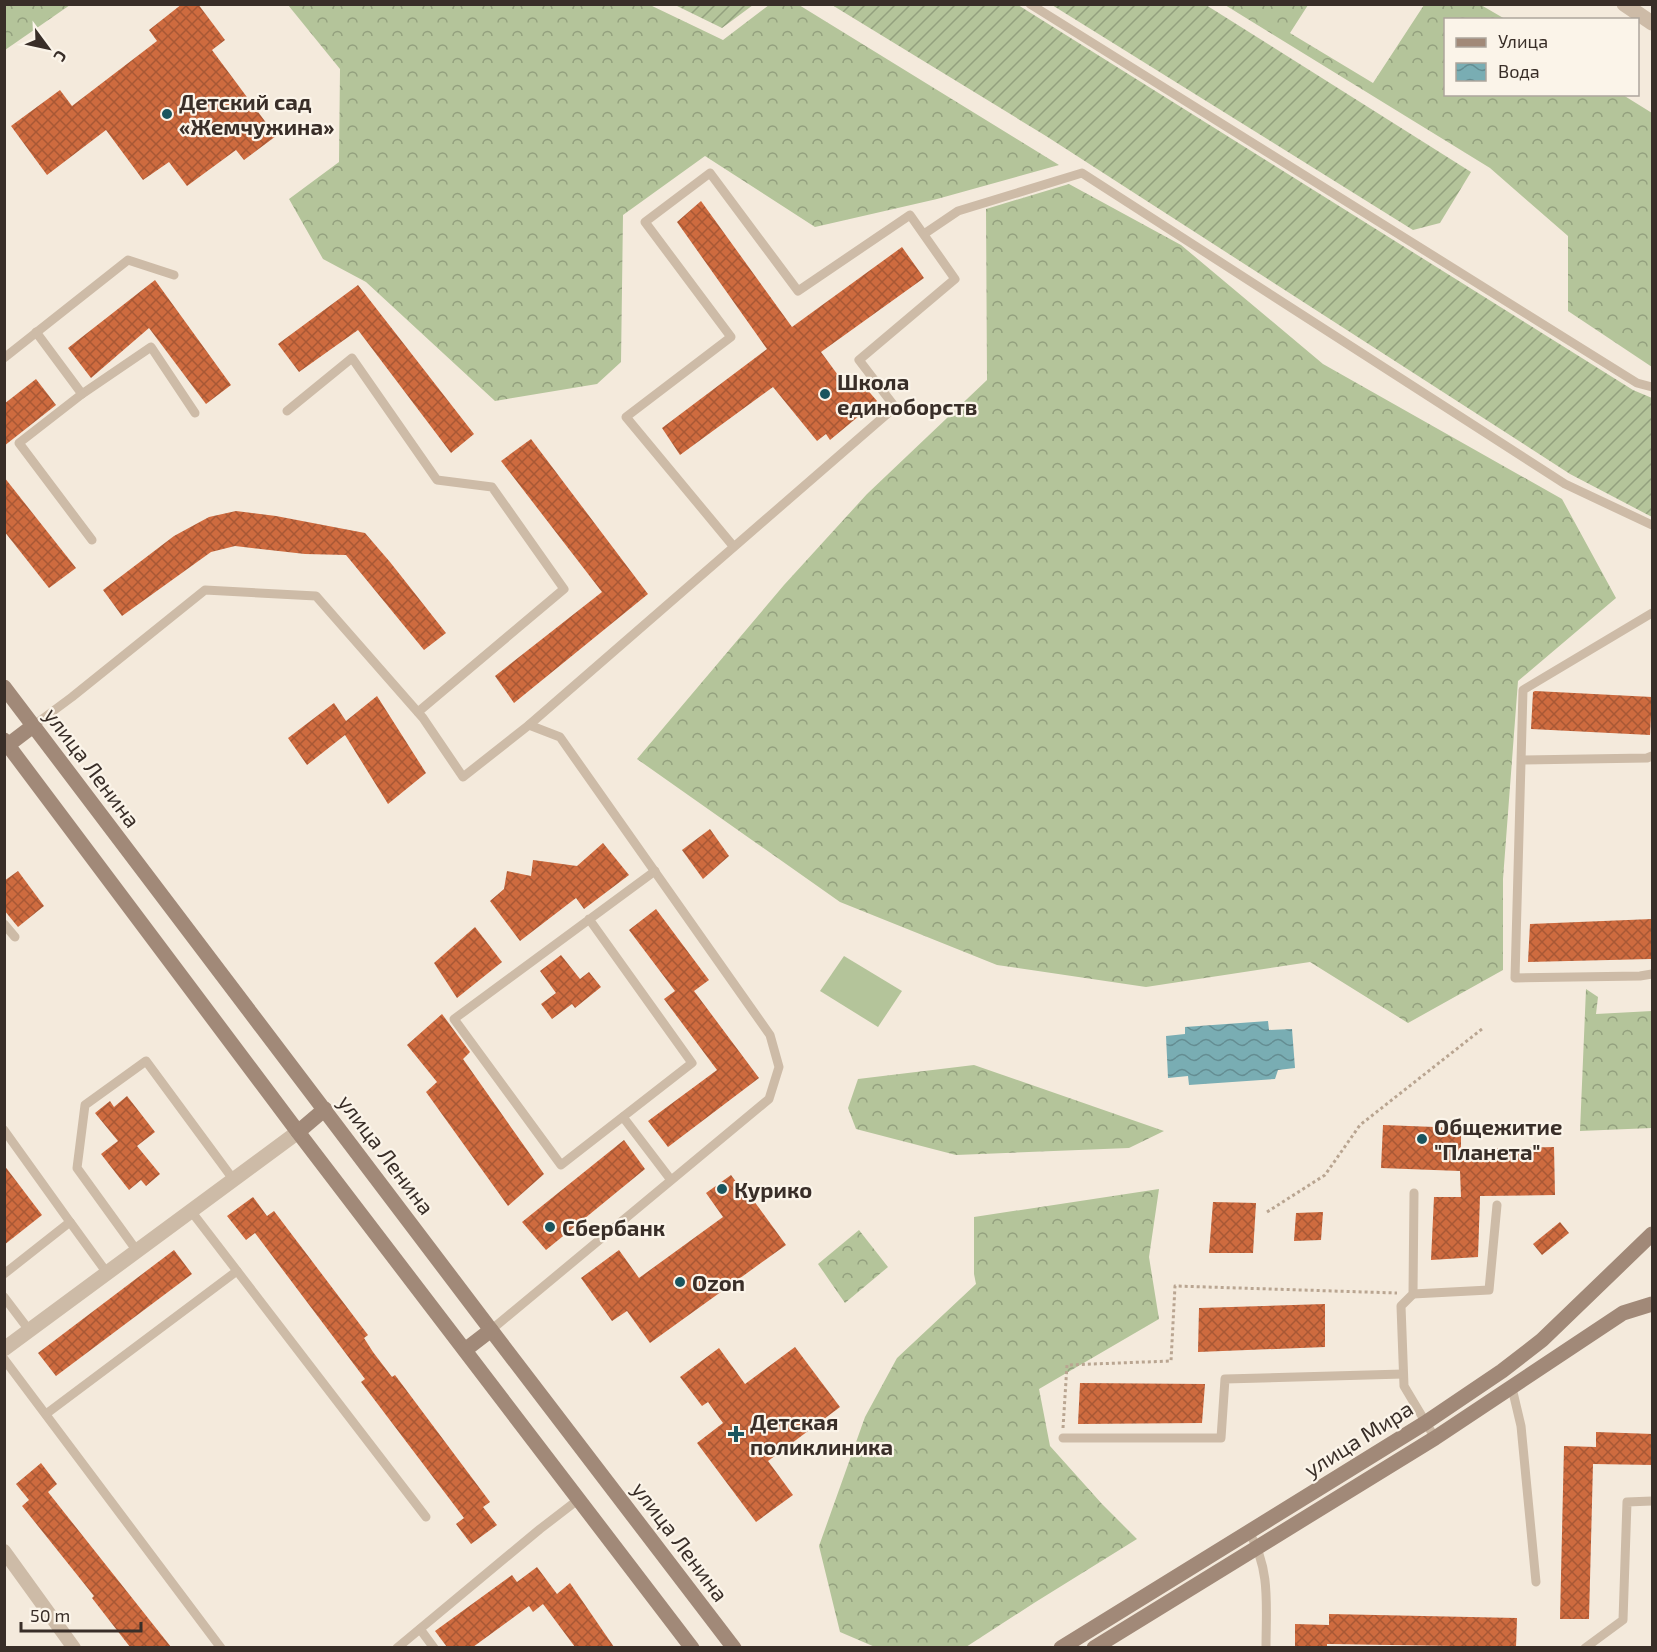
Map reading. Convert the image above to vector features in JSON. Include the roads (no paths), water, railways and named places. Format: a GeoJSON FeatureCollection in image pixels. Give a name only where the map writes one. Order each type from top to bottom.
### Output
{"type":"FeatureCollection","features":[{"type":"Feature","properties":{"kind":"main road","name":"улица Ленина"},"geometry":{"type":"LineString","coordinates":[[4,687],[734,1647]]}},
{"type":"Feature","properties":{"kind":"main road"},"geometry":{"type":"LineString","coordinates":[[33,726],[6,744],[298,1132],[692,1647]]}},
{"type":"Feature","properties":{"kind":"main road"},"geometry":{"type":"LineString","coordinates":[[298,1132],[325,1109]]}},
{"type":"Feature","properties":{"kind":"main road","name":"улица Мира"},"geometry":{"type":"LineString","coordinates":[[1061,1647],[1425,1423],[1502,1371],[1542,1340],[1653,1234]]}},
{"type":"Feature","properties":{"kind":"main road","name":"улица Мира"},"geometry":{"type":"LineString","coordinates":[[1094,1647],[1435,1438],[1623,1313],[1653,1304]]}},
{"type":"Feature","properties":{"kind":"main road"},"geometry":{"type":"LineString","coordinates":[[465,1350],[491,1330]]}},
{"type":"Feature","properties":{"kind":"street"},"geometry":{"type":"LineString","coordinates":[[1624,4],[1653,23]]}},
{"type":"Feature","properties":{"kind":"street"},"geometry":{"type":"LineString","coordinates":[[4,1349],[298,1132]]}},
{"type":"Feature","properties":{"kind":"street"},"geometry":{"type":"LineString","coordinates":[[1502,1371],[1512,1388]]}},
{"type":"Feature","properties":{"kind":"street"},"geometry":{"type":"LineString","coordinates":[[4,1551],[74,1647]]}},
{"type":"Feature","properties":{"kind":"lane"},"geometry":{"type":"LineString","coordinates":[[1030,4],[1637,383],[1653,387]]}},
{"type":"Feature","properties":{"kind":"lane"},"geometry":{"type":"LineString","coordinates":[[33,726],[205,590],[316,596],[418,712],[463,777],[529,725],[734,547],[895,407],[858,360],[955,279],[910,215],[798,291],[710,173],[645,222],[731,337],[626,417],[734,547]]}},
{"type":"Feature","properties":{"kind":"lane"},"geometry":{"type":"LineString","coordinates":[[924,234],[958,211],[1082,173],[1565,484],[1653,525]]}},
{"type":"Feature","properties":{"kind":"lane"},"geometry":{"type":"LineString","coordinates":[[4,358],[128,260],[174,275]]}},
{"type":"Feature","properties":{"kind":"lane"},"geometry":{"type":"LineString","coordinates":[[36,332],[82,394]]}},
{"type":"Feature","properties":{"kind":"lane"},"geometry":{"type":"LineString","coordinates":[[92,540],[19,443],[82,394],[151,348],[195,413]]}},
{"type":"Feature","properties":{"kind":"lane"},"geometry":{"type":"LineString","coordinates":[[287,411],[352,358],[437,480],[492,487],[564,589],[418,712]]}},
{"type":"Feature","properties":{"kind":"lane"},"geometry":{"type":"LineString","coordinates":[[1653,613],[1523,690],[1515,978],[1653,974]]}},
{"type":"Feature","properties":{"kind":"lane"},"geometry":{"type":"LineString","coordinates":[[491,1330],[769,1099],[779,1067],[770,1035],[561,737],[529,725]]}},
{"type":"Feature","properties":{"kind":"lane"},"geometry":{"type":"LineString","coordinates":[[1522,760],[1647,758],[1653,756]]}},
{"type":"Feature","properties":{"kind":"lane"},"geometry":{"type":"LineString","coordinates":[[589,920],[692,1063],[561,1165],[454,1019],[655,871]]}},
{"type":"Feature","properties":{"kind":"lane"},"geometry":{"type":"LineString","coordinates":[[4,924],[15,937]]}},
{"type":"Feature","properties":{"kind":"lane"},"geometry":{"type":"LineString","coordinates":[[137,1251],[77,1168],[85,1105],[147,1061],[233,1179]]}},
{"type":"Feature","properties":{"kind":"lane"},"geometry":{"type":"LineString","coordinates":[[622,1117],[672,1180]]}},
{"type":"Feature","properties":{"kind":"lane"},"geometry":{"type":"LineString","coordinates":[[4,1130],[107,1273]]}},
{"type":"Feature","properties":{"kind":"lane"},"geometry":{"type":"LineString","coordinates":[[1413,1294],[1414,1193]]}},
{"type":"Feature","properties":{"kind":"lane"},"geometry":{"type":"LineString","coordinates":[[1435,1438],[1404,1386],[1401,1306],[1413,1294],[1489,1290],[1497,1205]]}},
{"type":"Feature","properties":{"kind":"lane"},"geometry":{"type":"LineString","coordinates":[[190,1211],[426,1517]]}},
{"type":"Feature","properties":{"kind":"lane"},"geometry":{"type":"LineString","coordinates":[[4,1275],[70,1222]]}},
{"type":"Feature","properties":{"kind":"lane"},"geometry":{"type":"LineString","coordinates":[[46,1414],[237,1271]]}},
{"type":"Feature","properties":{"kind":"lane"},"geometry":{"type":"LineString","coordinates":[[4,1297],[30,1330]]}},
{"type":"Feature","properties":{"kind":"lane"},"geometry":{"type":"LineString","coordinates":[[4,1359],[221,1647]]}},
{"type":"Feature","properties":{"kind":"lane"},"geometry":{"type":"LineString","coordinates":[[1063,1438],[1221,1438],[1225,1379],[1403,1374]]}},
{"type":"Feature","properties":{"kind":"lane"},"geometry":{"type":"LineString","coordinates":[[1512,1388],[1521,1426],[1536,1582]]}},
{"type":"Feature","properties":{"kind":"lane"},"geometry":{"type":"LineString","coordinates":[[397,1647],[579,1499]]}},
{"type":"Feature","properties":{"kind":"lane"},"geometry":{"type":"LineString","coordinates":[[1584,1647],[1623,1620],[1627,1502],[1653,1501]]}},
{"type":"Feature","properties":{"kind":"lane"},"geometry":{"type":"LineString","coordinates":[[1249,1532],[1258,1547],[1266,1583],[1266,1647]]}},
{"type":"Feature","properties":{"kind":"lane"},"geometry":{"type":"LineString","coordinates":[[420,1629],[434,1647]]}},
{"type":"Feature","properties":{"kind":"water"},"geometry":{"type":"Polygon","coordinates":[[[1268,1021],[1269,1030],[1292,1029],[1295,1068],[1278,1070],[1275,1079],[1189,1085],[1188,1076],[1168,1078],[1166,1036],[1185,1034],[1185,1027],[1268,1021]]]}},
{"type":"Feature","properties":{"kind":"place","name":"Детский сад «Жемчужина»"},"geometry":{"type":"Point","coordinates":[167,114]}},
{"type":"Feature","properties":{"kind":"place","name":"Школа единоборств"},"geometry":{"type":"Point","coordinates":[825,394]}},
{"type":"Feature","properties":{"kind":"place","name":"Общежитие \"Планета\""},"geometry":{"type":"Point","coordinates":[1422,1139]}},
{"type":"Feature","properties":{"kind":"place","name":"Курико"},"geometry":{"type":"Point","coordinates":[722,1189]}},
{"type":"Feature","properties":{"kind":"place","name":"Сбербанк"},"geometry":{"type":"Point","coordinates":[550,1227]}},
{"type":"Feature","properties":{"kind":"place","name":"Ozon"},"geometry":{"type":"Point","coordinates":[680,1282]}},
{"type":"Feature","properties":{"kind":"place","name":"Детская поликлиника"},"geometry":{"type":"Point","coordinates":[736,1434]}}]}
